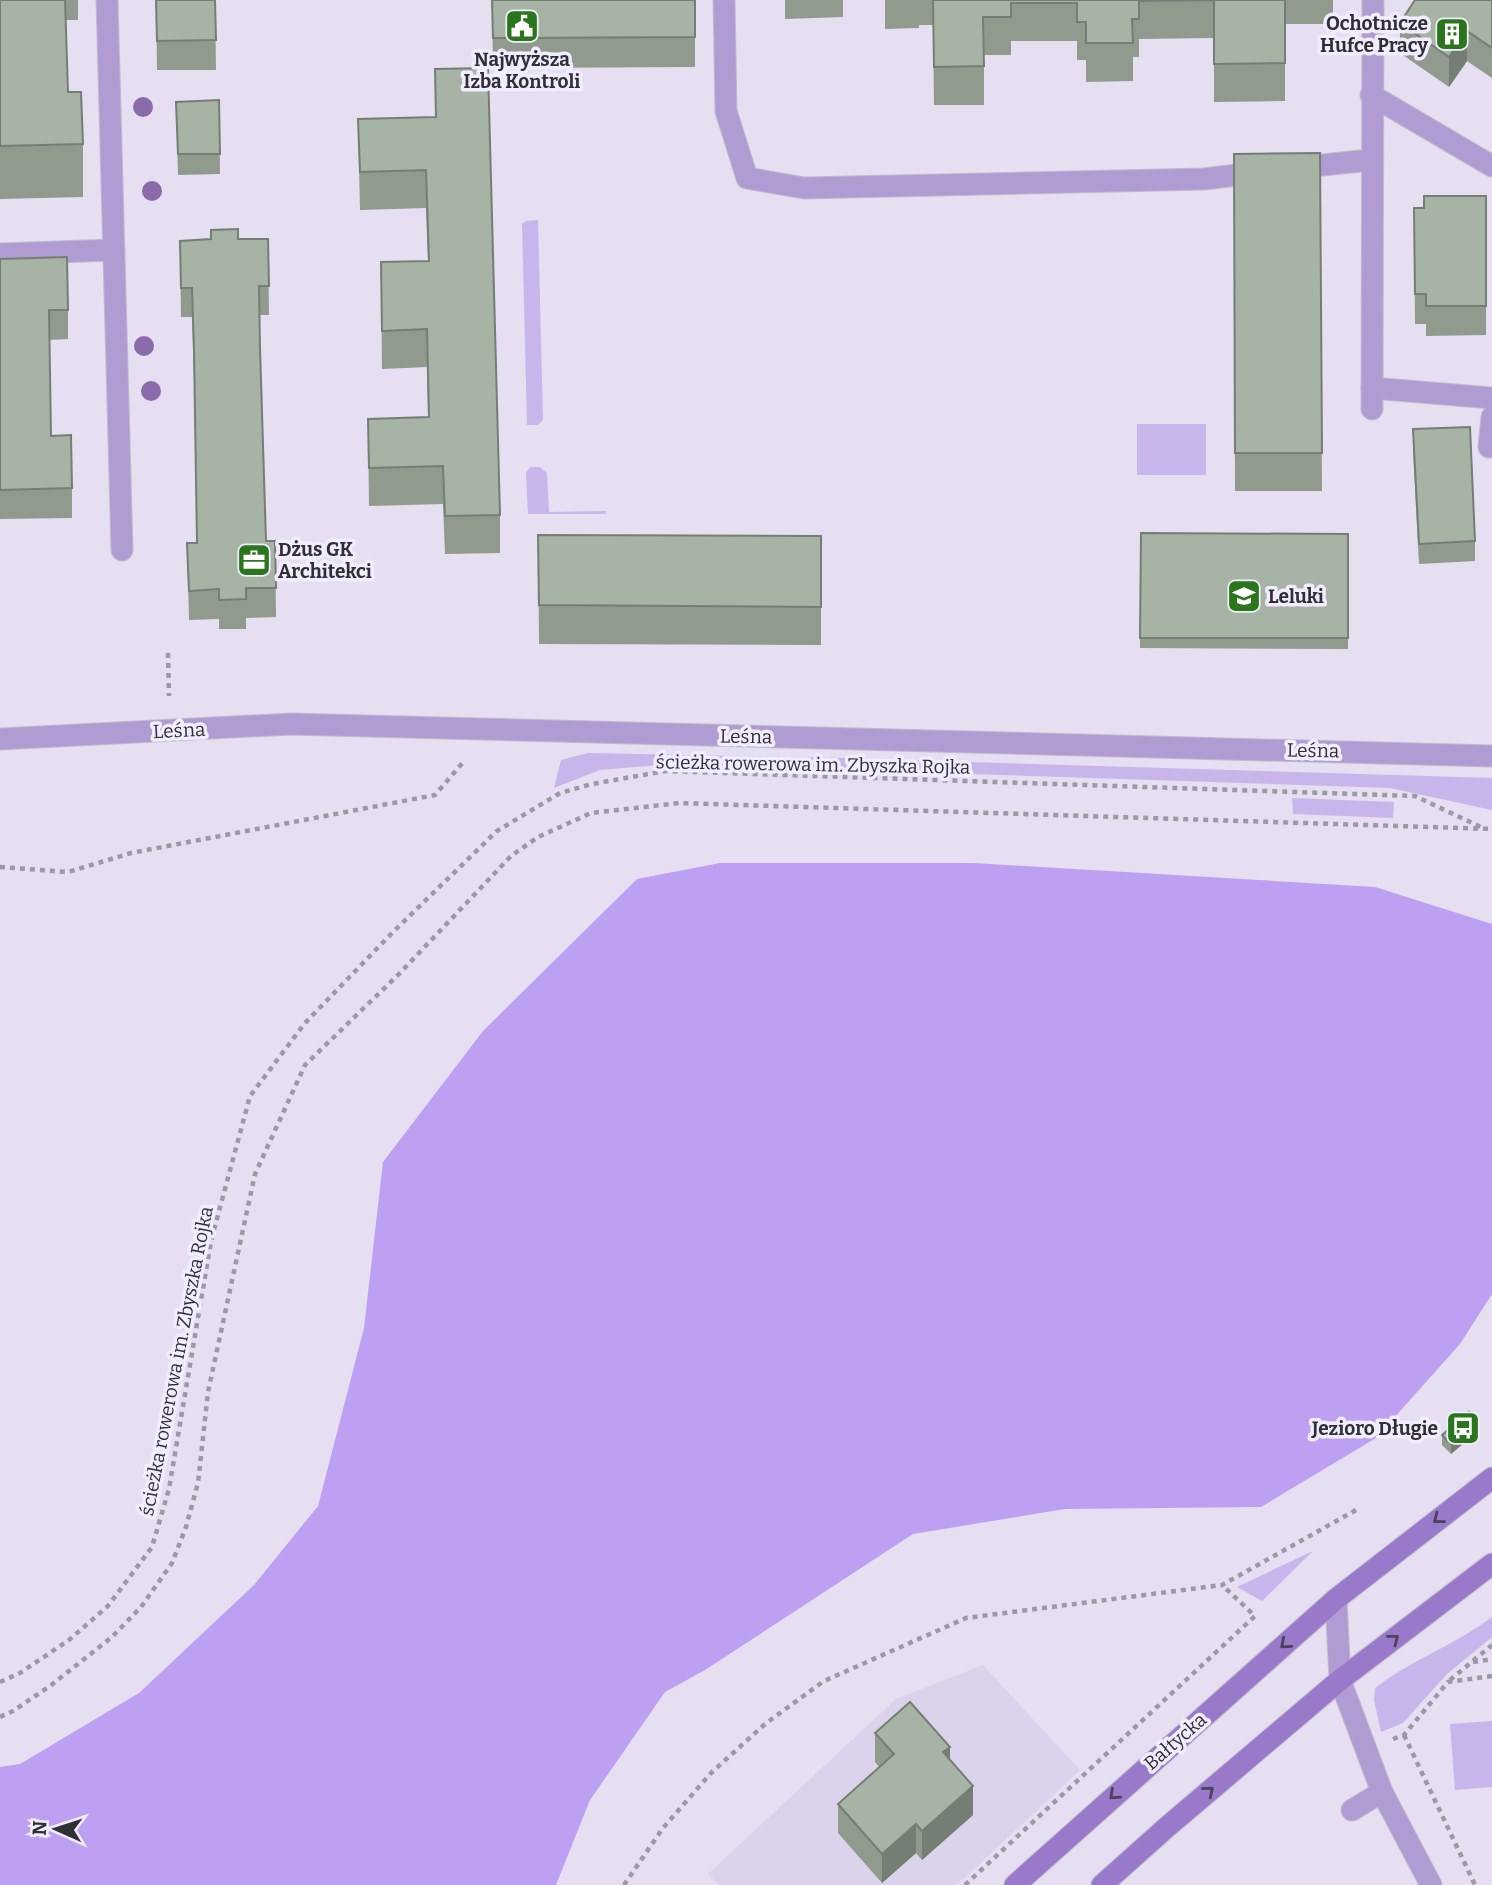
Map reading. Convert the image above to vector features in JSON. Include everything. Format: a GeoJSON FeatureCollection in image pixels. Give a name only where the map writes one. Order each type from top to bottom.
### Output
{"type":"FeatureCollection","features":[{"type":"Feature","properties":{"kind":"main road","name":"Bałtycka"},"geometry":{"type":"LineString","coordinates":[[1015,1885],[1336,1599],[1492,1478]]}},
{"type":"Feature","properties":{"kind":"main road"},"geometry":{"type":"LineString","coordinates":[[1102,1885],[1340,1681],[1492,1564]]}},
{"type":"Feature","properties":{"kind":"street"},"geometry":{"type":"LineString","coordinates":[[107,0],[122,550]]}},
{"type":"Feature","properties":{"kind":"street"},"geometry":{"type":"LineString","coordinates":[[724,0],[726,111],[747,178],[804,188],[1204,178],[1371,160]]}},
{"type":"Feature","properties":{"kind":"street"},"geometry":{"type":"LineString","coordinates":[[1372,409],[1373,0]]}},
{"type":"Feature","properties":{"kind":"street"},"geometry":{"type":"LineString","coordinates":[[1371,95],[1492,166]]}},
{"type":"Feature","properties":{"kind":"street"},"geometry":{"type":"LineString","coordinates":[[0,254],[114,250]]}},
{"type":"Feature","properties":{"kind":"street"},"geometry":{"type":"LineString","coordinates":[[1372,388],[1492,398]]}},
{"type":"Feature","properties":{"kind":"street"},"geometry":{"type":"LineString","coordinates":[[1489,447],[1492,417]]}},
{"type":"Feature","properties":{"kind":"street","name":"Leśna"},"geometry":{"type":"LineString","coordinates":[[0,739],[291,724],[1492,755]]}},
{"type":"Feature","properties":{"kind":"street"},"geometry":{"type":"LineString","coordinates":[[1336,1599],[1340,1681],[1382,1792],[1431,1885]]}},
{"type":"Feature","properties":{"kind":"street"},"geometry":{"type":"LineString","coordinates":[[1352,1810],[1382,1792]]}},
{"type":"Feature","properties":{"kind":"path"},"geometry":{"type":"LineString","coordinates":[[168,653],[169,696]]}},
{"type":"Feature","properties":{"kind":"path"},"geometry":{"type":"LineString","coordinates":[[0,867],[68,872],[131,853],[435,795],[470,753],[473,730]]}},
{"type":"Feature","properties":{"kind":"path","name":"ścieżka rowerowa im. Zbyszka Rojka"},"geometry":{"type":"LineString","coordinates":[[0,1682],[20,1673],[69,1640],[108,1606],[152,1547],[169,1489],[211,1241],[250,1096],[305,1023],[404,921],[497,831],[560,793],[592,784],[665,771],[1415,796],[1492,829]]}},
{"type":"Feature","properties":{"kind":"path"},"geometry":{"type":"LineString","coordinates":[[0,1717],[50,1685],[112,1637],[141,1607],[172,1563],[186,1527],[198,1483],[208,1392],[255,1174],[305,1065],[399,974],[511,856],[538,837],[591,813],[679,803],[1485,828]]}},
{"type":"Feature","properties":{"kind":"path"},"geometry":{"type":"LineString","coordinates":[[624,1885],[663,1828],[711,1773],[765,1724],[824,1681],[966,1618],[1222,1586],[1356,1510]]}},
{"type":"Feature","properties":{"kind":"path"},"geometry":{"type":"LineString","coordinates":[[965,1885],[1255,1616],[1222,1586]]}},
{"type":"Feature","properties":{"kind":"path"},"geometry":{"type":"LineString","coordinates":[[1366,1749],[1404,1734],[1448,1682],[1492,1645]]}},
{"type":"Feature","properties":{"kind":"path"},"geometry":{"type":"LineString","coordinates":[[1472,1662],[1492,1659]]}},
{"type":"Feature","properties":{"kind":"path"},"geometry":{"type":"LineString","coordinates":[[1448,1682],[1492,1676]]}},
{"type":"Feature","properties":{"kind":"path"},"geometry":{"type":"LineString","coordinates":[[1404,1734],[1475,1885]]}},
{"type":"Feature","properties":{"kind":"shaded area"},"geometry":{"type":"Polygon","coordinates":[[[538,220],[543,420],[538,425],[527,425],[522,224],[538,220]]]}},
{"type":"Feature","properties":{"kind":"shaded area"},"geometry":{"type":"Polygon","coordinates":[[[1137,424],[1206,424],[1206,475],[1137,475],[1137,424]]]}},
{"type":"Feature","properties":{"kind":"shaded area"},"geometry":{"type":"Polygon","coordinates":[[[530,467],[540,467],[547,473],[549,512],[607,511],[605,514],[528,514],[526,473],[530,467]]]}},
{"type":"Feature","properties":{"kind":"shaded area"},"geometry":{"type":"Polygon","coordinates":[[[588,753],[1492,778],[1492,810],[1390,788],[670,764],[600,770],[554,788],[561,760],[588,753]]]}},
{"type":"Feature","properties":{"kind":"shaded area"},"geometry":{"type":"Polygon","coordinates":[[[1292,798],[1394,802],[1393,818],[1293,814],[1292,798]]]}},
{"type":"Feature","properties":{"kind":"shaded area","name":"Jezioro Długie"},"geometry":{"type":"Polygon","coordinates":[[[720,863],[974,863],[1375,887],[1492,924],[1492,1294],[1460,1344],[1376,1438],[1261,1507],[1065,1509],[913,1534],[705,1670],[665,1692],[590,1800],[556,1885],[0,1885],[0,1767],[20,1764],[139,1693],[254,1585],[318,1506],[364,1328],[383,1162],[483,1031],[637,879],[720,863]]]}},
{"type":"Feature","properties":{"kind":"shaded area"},"geometry":{"type":"Polygon","coordinates":[[[1313,1551],[1262,1601],[1237,1587],[1313,1551]]]}},
{"type":"Feature","properties":{"kind":"shaded area"},"geometry":{"type":"Polygon","coordinates":[[[1492,1617],[1492,1637],[1447,1674],[1403,1723],[1381,1732],[1374,1700],[1375,1688],[1492,1617]]]}},
{"type":"Feature","properties":{"kind":"shaded area"},"geometry":{"type":"Polygon","coordinates":[[[983,1665],[1080,1770],[957,1885],[719,1885],[708,1874],[896,1699],[983,1665]]]}},
{"type":"Feature","properties":{"kind":"shaded area"},"geometry":{"type":"Polygon","coordinates":[[[1492,1721],[1492,1787],[1455,1790],[1450,1724],[1492,1721]]]}},
{"type":"Feature","properties":{"kind":"building"},"geometry":{"type":"Polygon","coordinates":[[[0,0],[65,0],[68,92],[81,92],[83,144],[0,146],[0,0]]]}},
{"type":"Feature","properties":{"kind":"building"},"geometry":{"type":"Polygon","coordinates":[[[156,0],[215,0],[216,40],[157,41],[156,0]]]}},
{"type":"Feature","properties":{"kind":"building"},"geometry":{"type":"Polygon","coordinates":[[[492,0],[695,0],[695,37],[493,38],[492,0]]]}},
{"type":"Feature","properties":{"kind":"building"},"geometry":{"type":"Polygon","coordinates":[[[933,0],[1214,0],[1139,1],[1139,19],[1132,19],[1133,43],[1086,43],[1086,22],[1077,22],[1077,3],[1011,3],[1011,17],[983,17],[984,66],[934,67],[933,0]]]}},
{"type":"Feature","properties":{"kind":"building"},"geometry":{"type":"Polygon","coordinates":[[[1214,0],[1285,0],[1285,63],[1214,64],[1214,0]]]}},
{"type":"Feature","properties":{"kind":"building"},"geometry":{"type":"Polygon","coordinates":[[[1415,0],[1492,0],[1492,48],[1467,31],[1449,57],[1400,23],[1415,0]]]}},
{"type":"Feature","properties":{"kind":"building"},"geometry":{"type":"Polygon","coordinates":[[[488,68],[500,515],[445,516],[443,466],[369,468],[368,419],[429,417],[427,329],[382,331],[381,262],[429,261],[426,170],[360,172],[358,119],[436,117],[435,69],[488,68]]]}},
{"type":"Feature","properties":{"kind":"building"},"geometry":{"type":"Polygon","coordinates":[[[219,100],[220,154],[178,154],[176,102],[219,100]]]}},
{"type":"Feature","properties":{"kind":"building"},"geometry":{"type":"Polygon","coordinates":[[[1320,153],[1322,453],[1235,453],[1234,154],[1320,153]]]}},
{"type":"Feature","properties":{"kind":"building"},"geometry":{"type":"Polygon","coordinates":[[[1424,196],[1486,196],[1486,306],[1426,306],[1426,294],[1415,294],[1414,208],[1424,208],[1424,196]]]}},
{"type":"Feature","properties":{"kind":"building"},"geometry":{"type":"Polygon","coordinates":[[[238,229],[238,239],[268,239],[269,286],[259,286],[260,348],[266,541],[275,541],[276,588],[246,588],[246,599],[219,600],[219,589],[189,591],[187,543],[197,543],[194,350],[192,288],[181,288],[180,241],[211,239],[211,230],[238,229]]]}},
{"type":"Feature","properties":{"kind":"building"},"geometry":{"type":"Polygon","coordinates":[[[67,257],[68,310],[49,310],[51,436],[71,435],[72,488],[0,490],[0,259],[67,257]]]}},
{"type":"Feature","properties":{"kind":"building"},"geometry":{"type":"Polygon","coordinates":[[[1470,427],[1475,541],[1419,544],[1413,429],[1470,427]]]}},
{"type":"Feature","properties":{"kind":"building","name":"Leluki"},"geometry":{"type":"Polygon","coordinates":[[[1141,533],[1348,534],[1348,638],[1140,638],[1141,533]]]}},
{"type":"Feature","properties":{"kind":"building"},"geometry":{"type":"Polygon","coordinates":[[[538,535],[821,536],[821,607],[539,605],[538,535]]]}},
{"type":"Feature","properties":{"kind":"building"},"geometry":{"type":"Polygon","coordinates":[[[1469,1412],[1477,1421],[1451,1444],[1442,1435],[1469,1412]]]}},
{"type":"Feature","properties":{"kind":"building"},"geometry":{"type":"Polygon","coordinates":[[[910,1702],[950,1747],[943,1752],[973,1786],[922,1831],[916,1824],[882,1854],[838,1804],[894,1754],[875,1733],[910,1702]]]}},
{"type":"Feature","properties":{"kind":"place","name":"Najwyższa Izba Kontroli"},"geometry":{"type":"Point","coordinates":[522,26]}},
{"type":"Feature","properties":{"kind":"place","name":"Ochotnicze Hufce Pracy"},"geometry":{"type":"Point","coordinates":[1452,34]}},
{"type":"Feature","properties":{"kind":"place","name":"Dżus GK Architekci"},"geometry":{"type":"Point","coordinates":[254,560]}},
{"type":"Feature","properties":{"kind":"place","name":"Leluki"},"geometry":{"type":"Point","coordinates":[1244,596]}},
{"type":"Feature","properties":{"kind":"place","name":"Jezioro Długie"},"geometry":{"type":"Point","coordinates":[1463,1428]}}]}
